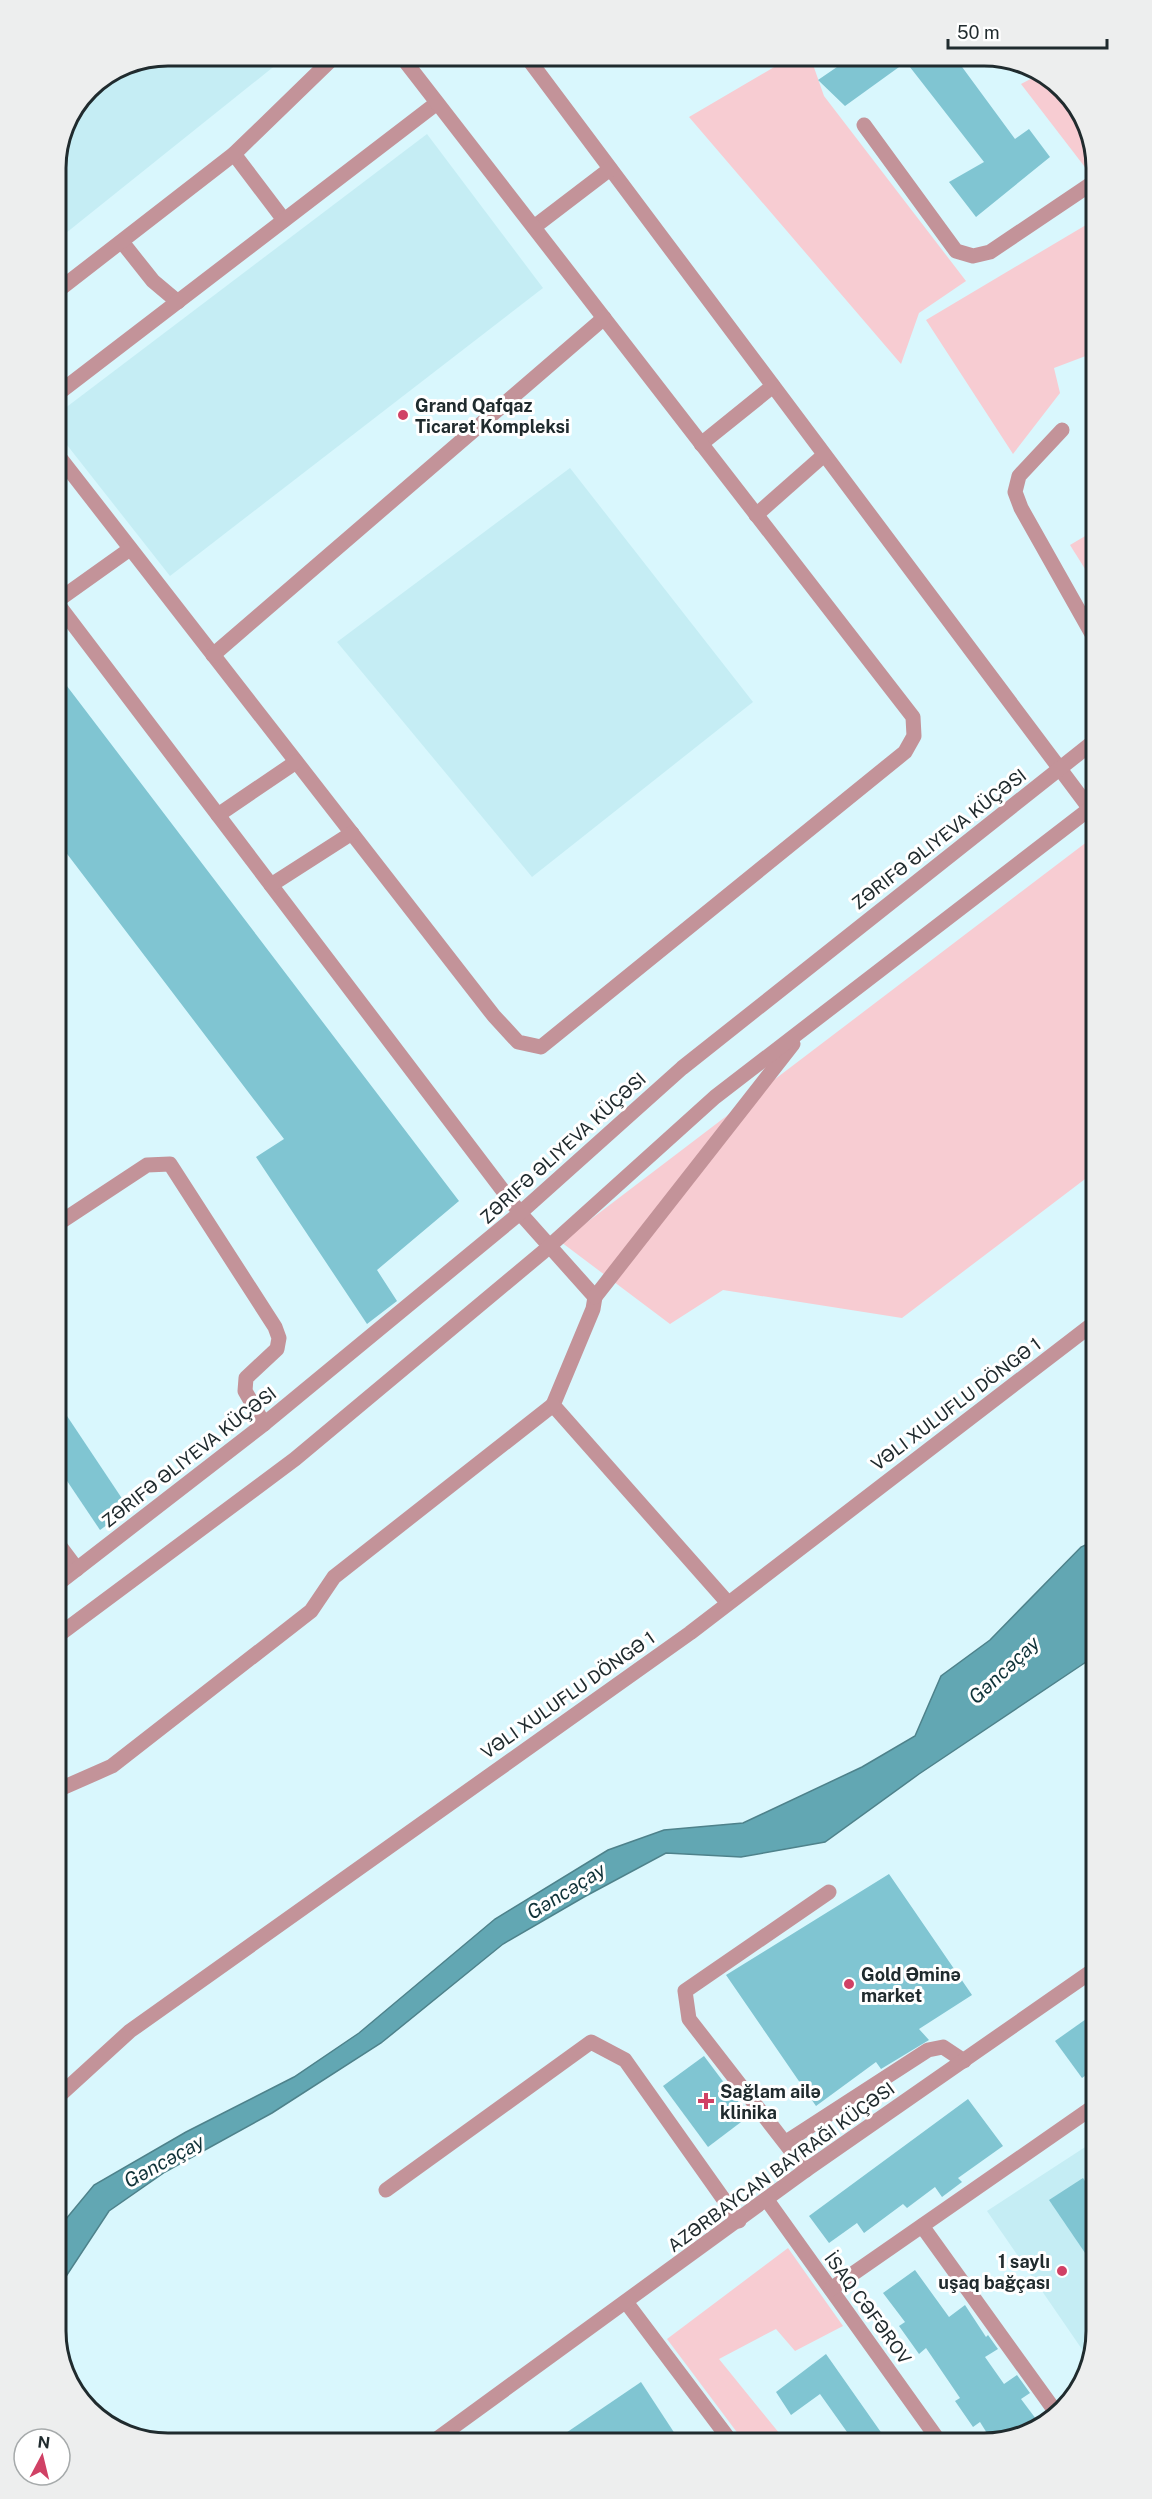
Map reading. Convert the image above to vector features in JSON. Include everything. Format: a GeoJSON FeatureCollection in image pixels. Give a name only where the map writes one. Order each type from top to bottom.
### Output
{"type":"FeatureCollection","features":[{"type":"Feature","properties":{"kind":"street"},"geometry":{"type":"LineString","coordinates":[[66,284],[234,154],[325,66]]}},
{"type":"Feature","properties":{"kind":"street"},"geometry":{"type":"LineString","coordinates":[[66,466],[494,1016],[518,1042],[541,1047],[905,752],[915,736],[912,717],[409,66]]}},
{"type":"Feature","properties":{"kind":"street"},"geometry":{"type":"LineString","coordinates":[[533,66],[1059,769],[1086,802]]}},
{"type":"Feature","properties":{"kind":"street"},"geometry":{"type":"LineString","coordinates":[[66,387],[437,103]]}},
{"type":"Feature","properties":{"kind":"street"},"geometry":{"type":"LineString","coordinates":[[864,124],[957,251],[973,256],[990,252],[1086,187]]}},
{"type":"Feature","properties":{"kind":"street"},"geometry":{"type":"LineString","coordinates":[[234,154],[284,220]]}},
{"type":"Feature","properties":{"kind":"street"},"geometry":{"type":"LineString","coordinates":[[534,227],[610,169]]}},
{"type":"Feature","properties":{"kind":"street"},"geometry":{"type":"LineString","coordinates":[[122,242],[153,281],[177,302]]}},
{"type":"Feature","properties":{"kind":"street"},"geometry":{"type":"LineString","coordinates":[[213,655],[604,318]]}},
{"type":"Feature","properties":{"kind":"street"},"geometry":{"type":"LineString","coordinates":[[701,444],[773,386]]}},
{"type":"Feature","properties":{"kind":"street"},"geometry":{"type":"LineString","coordinates":[[1062,430],[1019,476],[1015,492],[1021,508],[1086,623]]}},
{"type":"Feature","properties":{"kind":"street"},"geometry":{"type":"LineString","coordinates":[[756,515],[824,455]]}},
{"type":"Feature","properties":{"kind":"street"},"geometry":{"type":"LineString","coordinates":[[66,595],[130,549]]}},
{"type":"Feature","properties":{"kind":"street"},"geometry":{"type":"LineString","coordinates":[[66,614],[520,1213],[551,1245],[595,1297]]}},
{"type":"Feature","properties":{"kind":"street","name":"ZƏRIFƏ ƏLIYEVA KÜÇƏSI"},"geometry":{"type":"LineString","coordinates":[[66,1577],[264,1424],[520,1213],[682,1068],[1086,748]]}},
{"type":"Feature","properties":{"kind":"street"},"geometry":{"type":"LineString","coordinates":[[218,815],[297,762]]}},
{"type":"Feature","properties":{"kind":"street"},"geometry":{"type":"LineString","coordinates":[[66,1630],[295,1459],[551,1245],[715,1097],[1086,812]]}},
{"type":"Feature","properties":{"kind":"street"},"geometry":{"type":"LineString","coordinates":[[271,885],[352,833]]}},
{"type":"Feature","properties":{"kind":"street"},"geometry":{"type":"LineString","coordinates":[[66,1786],[111,1766],[311,1611],[334,1577],[553,1405],[593,1309],[595,1297],[807,1026]]}},
{"type":"Feature","properties":{"kind":"street"},"geometry":{"type":"LineString","coordinates":[[66,1218],[147,1165],[170,1164],[275,1327],[279,1338],[277,1349],[246,1378],[245,1391],[264,1424]]}},
{"type":"Feature","properties":{"kind":"street","name":"VƏLI XULUFLU DÖNGƏ 1"},"geometry":{"type":"LineString","coordinates":[[66,2089],[130,2031],[690,1633],[1086,1329]]}},
{"type":"Feature","properties":{"kind":"street"},"geometry":{"type":"LineString","coordinates":[[553,1405],[728,1603]]}},
{"type":"Feature","properties":{"kind":"street"},"geometry":{"type":"LineString","coordinates":[[66,1554],[77,1569]]}},
{"type":"Feature","properties":{"kind":"street"},"geometry":{"type":"LineString","coordinates":[[66,1567],[77,1569]]}},
{"type":"Feature","properties":{"kind":"street"},"geometry":{"type":"LineString","coordinates":[[806,2170],[689,2019],[685,1991],[829,1892]]}},
{"type":"Feature","properties":{"kind":"street"},"geometry":{"type":"LineString","coordinates":[[445,2433],[806,2170],[1086,1975]]}},
{"type":"Feature","properties":{"kind":"street"},"geometry":{"type":"LineString","coordinates":[[386,2190],[591,2042],[625,2060],[739,2221]]}},
{"type":"Feature","properties":{"kind":"street"},"geometry":{"type":"LineString","coordinates":[[786,2142],[928,2050],[943,2047],[964,2061]]}},
{"type":"Feature","properties":{"kind":"street"},"geometry":{"type":"LineString","coordinates":[[831,2289],[1086,2112]]}},
{"type":"Feature","properties":{"kind":"street","name":"İSAQ CƏFƏROV"},"geometry":{"type":"LineString","coordinates":[[767,2200],[933,2433]]}},
{"type":"Feature","properties":{"kind":"street"},"geometry":{"type":"LineString","coordinates":[[922,2226],[1051,2407]]}},
{"type":"Feature","properties":{"kind":"street"},"geometry":{"type":"LineString","coordinates":[[626,2302],[724,2433]]}},
{"type":"Feature","properties":{"kind":"shaded area"},"geometry":{"type":"Polygon","coordinates":[[[275,66],[66,233],[66,161],[69,142],[87,106],[101,91],[129,74],[148,68],[275,66]]]}},
{"type":"Feature","properties":{"kind":"shaded area"},"geometry":{"type":"Polygon","coordinates":[[[776,66],[814,66],[824,96],[966,281],[919,313],[901,364],[689,117],[776,66]]]}},
{"type":"Feature","properties":{"kind":"shaded area"},"geometry":{"type":"Polygon","coordinates":[[[1032,78],[1035,80],[1046,87],[1065,106],[1081,135],[1086,168],[1021,84],[1032,78]]]}},
{"type":"Feature","properties":{"kind":"shaded area"},"geometry":{"type":"Polygon","coordinates":[[[427,134],[543,288],[170,576],[66,444],[66,407],[427,134]]]}},
{"type":"Feature","properties":{"kind":"shaded area"},"geometry":{"type":"Polygon","coordinates":[[[1086,225],[1086,356],[1054,368],[1060,393],[1013,454],[926,320],[1086,225]]]}},
{"type":"Feature","properties":{"kind":"shaded area"},"geometry":{"type":"Polygon","coordinates":[[[570,468],[753,702],[532,877],[337,642],[570,468]]]}},
{"type":"Feature","properties":{"kind":"shaded area"},"geometry":{"type":"Polygon","coordinates":[[[1086,536],[1086,570],[1070,545],[1086,536]]]}},
{"type":"Feature","properties":{"kind":"shaded area"},"geometry":{"type":"Polygon","coordinates":[[[1086,843],[1086,1178],[902,1318],[723,1290],[670,1324],[561,1242],[1086,843]]]}},
{"type":"Feature","properties":{"kind":"shaded area","name":"1 saylı uşaq bağçası"},"geometry":{"type":"Polygon","coordinates":[[[1086,2147],[1086,2331],[1084,2352],[987,2211],[1086,2147]]]}},
{"type":"Feature","properties":{"kind":"shaded area"},"geometry":{"type":"Polygon","coordinates":[[[788,2248],[843,2326],[795,2351],[776,2329],[719,2359],[779,2433],[738,2433],[667,2339],[788,2248]]]}},
{"type":"Feature","properties":{"kind":"water","name":"Gəncəçay"},"geometry":{"type":"Polygon","coordinates":[[[1086,1545],[1086,1662],[919,1774],[825,1842],[741,1857],[666,1853],[503,1944],[381,2043],[272,2113],[165,2172],[109,2211],[66,2276],[66,2219],[94,2185],[186,2132],[294,2077],[359,2033],[495,1919],[608,1850],[664,1830],[743,1823],[862,1767],[915,1736],[941,1676],[990,1640],[1081,1547],[1086,1545]]]}},
{"type":"Feature","properties":{"kind":"building"},"geometry":{"type":"Polygon","coordinates":[[[838,66],[900,66],[845,106],[818,80],[838,66]]]}},
{"type":"Feature","properties":{"kind":"building"},"geometry":{"type":"Polygon","coordinates":[[[909,66],[961,66],[1015,139],[1029,129],[1050,157],[976,217],[949,182],[984,162],[909,66]]]}},
{"type":"Feature","properties":{"kind":"building"},"geometry":{"type":"Polygon","coordinates":[[[66,685],[459,1201],[377,1270],[397,1301],[367,1324],[256,1157],[284,1139],[66,853],[66,685]]]}},
{"type":"Feature","properties":{"kind":"building"},"geometry":{"type":"Polygon","coordinates":[[[66,1414],[129,1509],[100,1530],[66,1479],[66,1414]]]}},
{"type":"Feature","properties":{"kind":"building","name":"Gold Əminə market"},"geometry":{"type":"Polygon","coordinates":[[[889,1874],[972,1995],[919,2029],[929,2040],[881,2069],[876,2062],[816,2106],[726,1975],[889,1874]]]}},
{"type":"Feature","properties":{"kind":"building"},"geometry":{"type":"Polygon","coordinates":[[[1086,2019],[1086,2075],[1082,2078],[1055,2041],[1086,2019]]]}},
{"type":"Feature","properties":{"kind":"building","name":"Sağlam ailə klinika"},"geometry":{"type":"Polygon","coordinates":[[[704,2056],[749,2116],[708,2147],[663,2086],[704,2056]]]}},
{"type":"Feature","properties":{"kind":"building"},"geometry":{"type":"Polygon","coordinates":[[[968,2099],[1003,2146],[958,2178],[962,2182],[942,2197],[935,2187],[907,2208],[903,2204],[864,2233],[857,2223],[829,2243],[809,2216],[968,2099]]]}},
{"type":"Feature","properties":{"kind":"building"},"geometry":{"type":"Polygon","coordinates":[[[1083,2178],[1086,2182],[1086,2254],[1049,2200],[1083,2178]]]}},
{"type":"Feature","properties":{"kind":"building"},"geometry":{"type":"Polygon","coordinates":[[[915,2270],[949,2317],[965,2305],[986,2337],[988,2335],[998,2349],[985,2357],[1004,2384],[1017,2375],[1030,2393],[1021,2399],[1036,2419],[1017,2428],[1004,2431],[987,2433],[980,2422],[973,2427],[955,2401],[960,2398],[926,2348],[919,2354],[899,2326],[905,2322],[883,2293],[915,2270]]]}},
{"type":"Feature","properties":{"kind":"building"},"geometry":{"type":"Polygon","coordinates":[[[826,2354],[881,2433],[848,2433],[820,2394],[791,2415],[776,2392],[826,2354]]]}},
{"type":"Feature","properties":{"kind":"building"},"geometry":{"type":"Polygon","coordinates":[[[641,2382],[674,2433],[566,2433],[641,2382]]]}},
{"type":"Feature","properties":{"kind":"place","name":"Grand Qafqaz Ticarət Kompleksi"},"geometry":{"type":"Point","coordinates":[403,415]}},
{"type":"Feature","properties":{"kind":"place","name":"Gold Əminə market"},"geometry":{"type":"Point","coordinates":[849,1984]}},
{"type":"Feature","properties":{"kind":"place","name":"Sağlam ailə klinika"},"geometry":{"type":"Point","coordinates":[706,2101]}},
{"type":"Feature","properties":{"kind":"place","name":"1 saylı uşaq bağçası"},"geometry":{"type":"Point","coordinates":[1062,2271]}}]}
